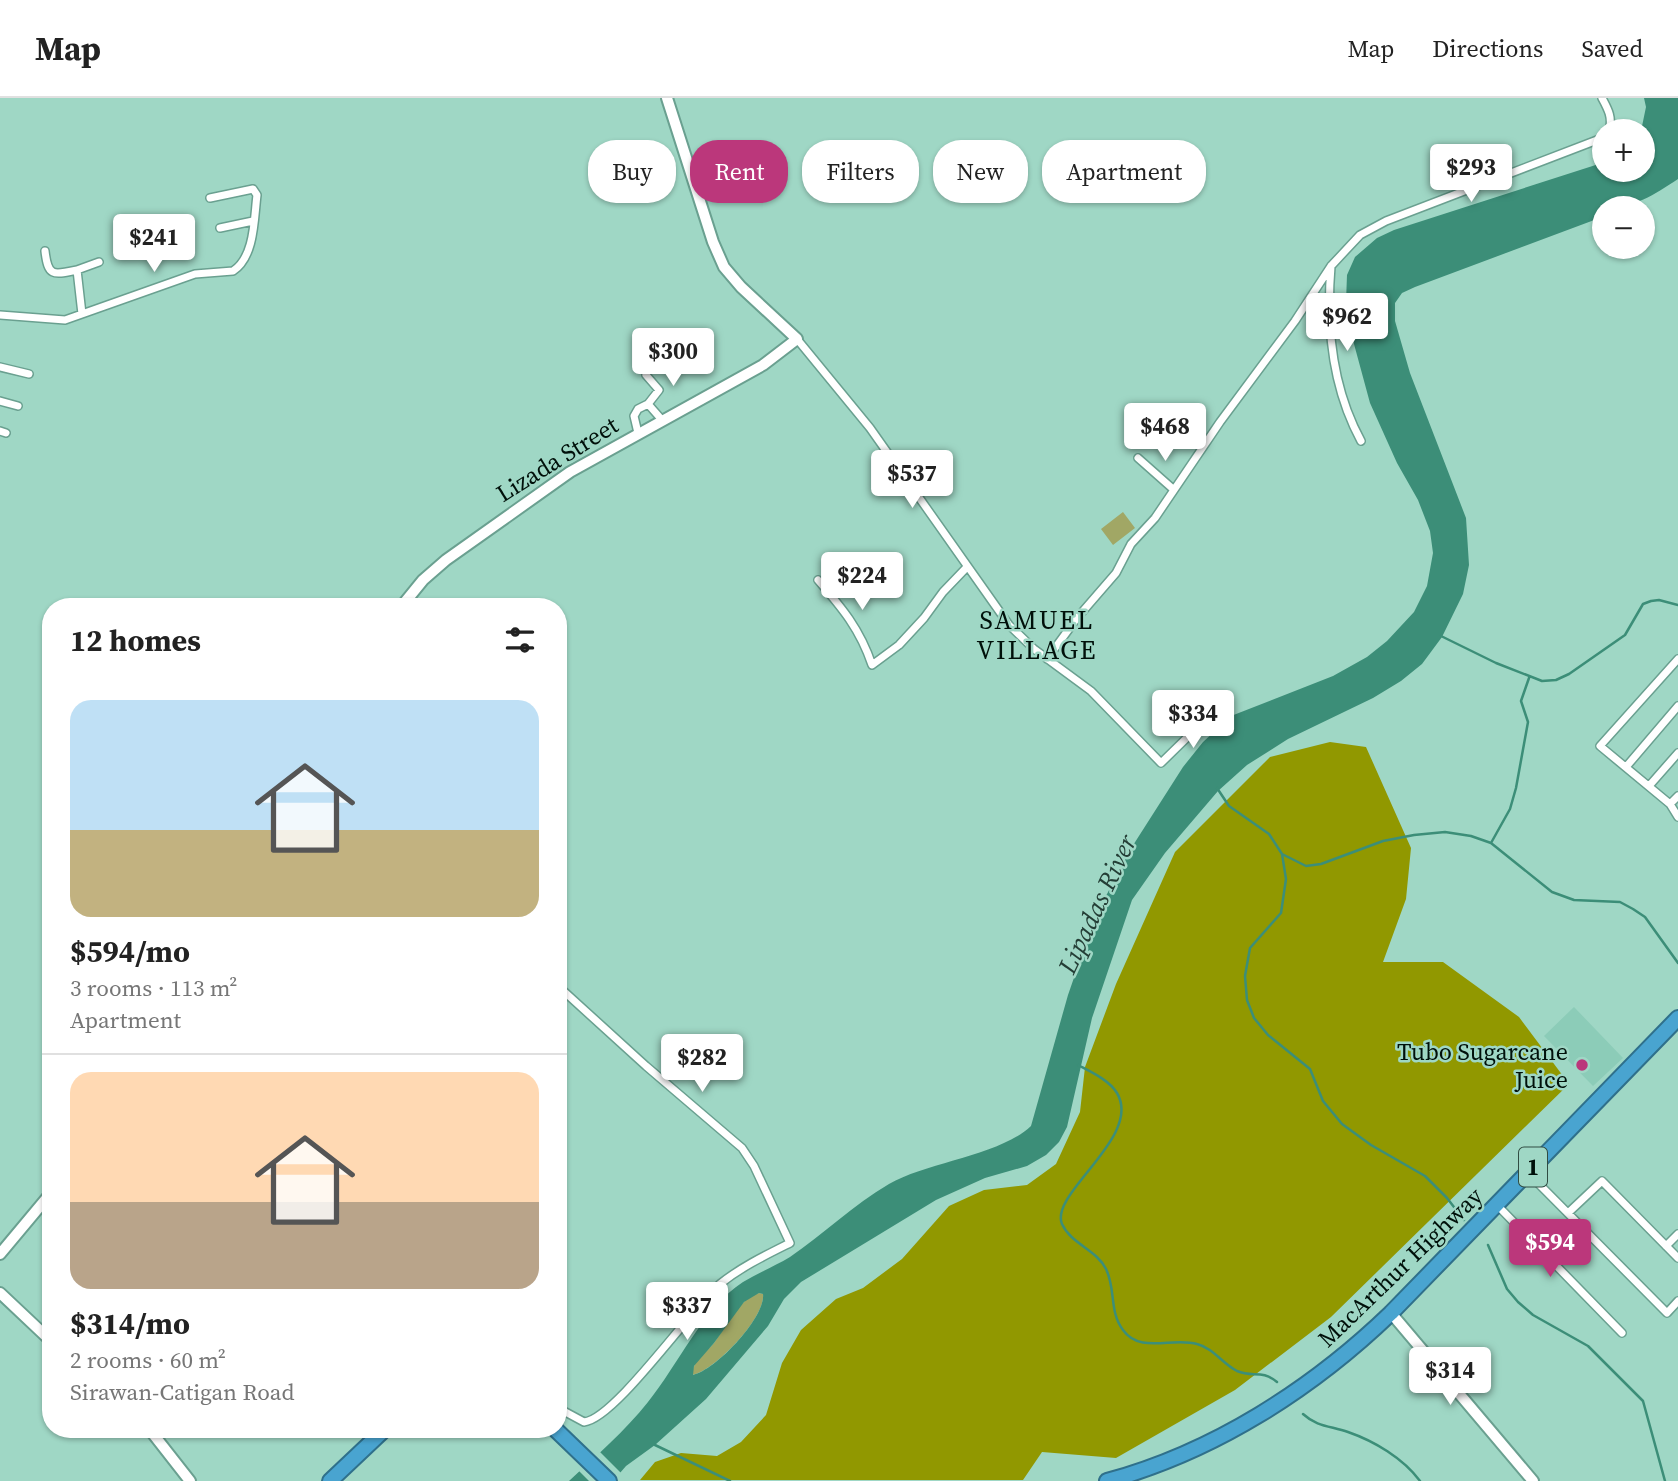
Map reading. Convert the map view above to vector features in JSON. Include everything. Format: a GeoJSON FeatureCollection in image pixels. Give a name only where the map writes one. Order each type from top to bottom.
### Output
{"type":"FeatureCollection","features":[{"type":"Feature","properties":{"kind":"highway","name":"MacArthur Highway"},"geometry":{"type":"LineString","coordinates":[[1107,1481],[1189,1452],[1266,1410],[1353,1349],[1678,1018]]}},
{"type":"Feature","properties":{"kind":"highway"},"geometry":{"type":"LineString","coordinates":[[330,1481],[376,1438]]}},
{"type":"Feature","properties":{"kind":"highway"},"geometry":{"type":"LineString","coordinates":[[564,1438],[609,1481]]}},
{"type":"Feature","properties":{"kind":"street"},"geometry":{"type":"LineString","coordinates":[[667,98],[713,242],[724,267],[741,287],[797,340],[870,428],[1009,625],[1047,659],[1091,691],[1161,763],[1206,719]]}},
{"type":"Feature","properties":{"kind":"street"},"geometry":{"type":"LineString","coordinates":[[1602,98],[1611,119]]}},
{"type":"Feature","properties":{"kind":"street"},"geometry":{"type":"LineString","coordinates":[[1047,659],[1077,618],[1116,573],[1128,550],[1155,518],[1331,266],[1360,235],[1386,221],[1592,141]]}},
{"type":"Feature","properties":{"kind":"street"},"geometry":{"type":"LineString","coordinates":[[0,315],[65,320],[195,274],[233,271],[244,260],[248,250],[257,195],[253,189],[210,198]]}},
{"type":"Feature","properties":{"kind":"street"},"geometry":{"type":"LineString","coordinates":[[220,228],[253,220]]}},
{"type":"Feature","properties":{"kind":"street"},"geometry":{"type":"LineString","coordinates":[[45,251],[47,268],[58,274],[99,261]]}},
{"type":"Feature","properties":{"kind":"street"},"geometry":{"type":"LineString","coordinates":[[1331,266],[1330,330],[1335,371],[1345,409],[1361,441]]}},
{"type":"Feature","properties":{"kind":"street"},"geometry":{"type":"LineString","coordinates":[[77,270],[82,314]]}},
{"type":"Feature","properties":{"kind":"street","name":"Lizada Street"},"geometry":{"type":"LineString","coordinates":[[408,598],[423,580],[469,541],[570,472],[763,365],[797,340]]}},
{"type":"Feature","properties":{"kind":"street"},"geometry":{"type":"LineString","coordinates":[[0,367],[29,373]]}},
{"type":"Feature","properties":{"kind":"street"},"geometry":{"type":"LineString","coordinates":[[638,433],[634,416],[659,390],[646,375]]}},
{"type":"Feature","properties":{"kind":"street"},"geometry":{"type":"LineString","coordinates":[[0,401],[18,406]]}},
{"type":"Feature","properties":{"kind":"street"},"geometry":{"type":"LineString","coordinates":[[648,404],[662,420]]}},
{"type":"Feature","properties":{"kind":"street"},"geometry":{"type":"LineString","coordinates":[[1138,458],[1173,489]]}},
{"type":"Feature","properties":{"kind":"street"},"geometry":{"type":"LineString","coordinates":[[818,580],[854,624],[872,664],[899,645],[967,567]]}},
{"type":"Feature","properties":{"kind":"street"},"geometry":{"type":"LineString","coordinates":[[1678,659],[1600,746],[1670,804],[1678,817]]}},
{"type":"Feature","properties":{"kind":"street"},"geometry":{"type":"LineString","coordinates":[[1626,767],[1678,706]]}},
{"type":"Feature","properties":{"kind":"street"},"geometry":{"type":"LineString","coordinates":[[1649,786],[1678,753]]}},
{"type":"Feature","properties":{"kind":"street"},"geometry":{"type":"LineString","coordinates":[[1670,804],[1678,796]]}},
{"type":"Feature","properties":{"kind":"street"},"geometry":{"type":"LineString","coordinates":[[567,994],[742,1148],[754,1166],[790,1243],[718,1286],[620,1397],[597,1419],[584,1422],[567,1413]]}},
{"type":"Feature","properties":{"kind":"street"},"geometry":{"type":"LineString","coordinates":[[1528,1173],[1667,1313],[1678,1301]]}},
{"type":"Feature","properties":{"kind":"street"},"geometry":{"type":"LineString","coordinates":[[1568,1213],[1602,1181],[1678,1258]]}},
{"type":"Feature","properties":{"kind":"street"},"geometry":{"type":"LineString","coordinates":[[1497,1204],[1622,1334]]}},
{"type":"Feature","properties":{"kind":"street"},"geometry":{"type":"LineString","coordinates":[[0,1254],[42,1205]]}},
{"type":"Feature","properties":{"kind":"street"},"geometry":{"type":"LineString","coordinates":[[1666,1246],[1678,1234]]}},
{"type":"Feature","properties":{"kind":"street"},"geometry":{"type":"LineString","coordinates":[[0,1293],[42,1333]]}},
{"type":"Feature","properties":{"kind":"street"},"geometry":{"type":"LineString","coordinates":[[1391,1313],[1533,1481]]}},
{"type":"Feature","properties":{"kind":"street"},"geometry":{"type":"LineString","coordinates":[[156,1438],[190,1481]]}},
{"type":"Feature","properties":{"kind":"shaded area"},"geometry":{"type":"Polygon","coordinates":[[[1644,98],[1678,98],[1678,179],[1650,196],[1592,196],[1592,221],[1415,287],[1402,293],[1395,303],[1395,321],[1410,373],[1466,518],[1469,565],[1463,594],[1442,637],[1422,664],[1373,698],[1288,739],[1247,765],[1218,791],[1165,853],[1132,900],[1092,1018],[1067,1127],[1059,1142],[1046,1155],[1027,1166],[985,1178],[936,1200],[801,1282],[784,1299],[768,1326],[706,1399],[655,1445],[626,1466],[613,1481],[569,1481],[639,1413],[703,1322],[729,1293],[743,1282],[790,1257],[889,1184],[905,1176],[1002,1144],[1031,1126],[1068,995],[1095,917],[1130,850],[1183,767],[1203,742],[1231,716],[1333,676],[1367,657],[1387,641],[1414,612],[1427,586],[1433,553],[1430,531],[1418,500],[1397,463],[1370,403],[1354,344],[1346,302],[1347,275],[1355,257],[1377,238],[1394,230],[1592,166],[1592,182],[1655,182],[1655,119],[1644,119],[1646,107],[1644,98]],[[759,1293],[744,1302],[694,1366],[693,1375],[714,1363],[738,1341],[757,1316],[763,1294],[759,1293]]]}},
{"type":"Feature","properties":{"kind":"shaded area"},"geometry":{"type":"Polygon","coordinates":[[[1123,512],[1135,528],[1113,545],[1101,529],[1123,512]]]}},
{"type":"Feature","properties":{"kind":"shaded area"},"geometry":{"type":"Polygon","coordinates":[[[1330,742],[1366,747],[1411,848],[1406,899],[1383,962],[1443,962],[1519,1017],[1569,1084],[1331,1317],[1235,1390],[1116,1458],[1042,1452],[1023,1480],[640,1480],[655,1462],[681,1453],[717,1456],[741,1442],[766,1415],[782,1363],[801,1330],[836,1299],[863,1288],[902,1259],[949,1206],[984,1190],[1027,1185],[1056,1164],[1080,1112],[1085,1067],[1116,984],[1175,852],[1270,757],[1330,742]]]}},
{"type":"Feature","properties":{"kind":"shaded area"},"geometry":{"type":"Polygon","coordinates":[[[1574,1007],[1623,1058],[1593,1086],[1544,1036],[1574,1007]]]}},
{"type":"Feature","properties":{"kind":"shaded area"},"geometry":{"type":"Polygon","coordinates":[[[763,1294],[762,1304],[748,1329],[713,1364],[692,1375],[697,1361],[714,1343],[733,1314],[751,1296],[763,1294]]]}},
{"type":"Feature","properties":{"kind":"pier"},"geometry":{"type":"Polygon","coordinates":[[[598,1450],[623,1475],[618,1481],[589,1481],[577,1469],[598,1450]]]}},
{"type":"Feature","properties":{"kind":"waterway"},"geometry":{"type":"LineString","coordinates":[[1441,636],[1496,663],[1542,681],[1556,680],[1625,635],[1643,604],[1659,600],[1678,605]]}},
{"type":"Feature","properties":{"kind":"waterway"},"geometry":{"type":"LineString","coordinates":[[1491,843],[1510,809],[1516,788],[1528,722],[1521,701],[1529,678]]}},
{"type":"Feature","properties":{"kind":"waterway"},"geometry":{"type":"LineString","coordinates":[[1217,788],[1229,806],[1269,834],[1282,854],[1286,879],[1281,913],[1250,948],[1245,976],[1247,1000],[1254,1018],[1268,1035],[1310,1069],[1323,1101],[1342,1124],[1371,1145],[1425,1176],[1464,1220]]}},
{"type":"Feature","properties":{"kind":"waterway"},"geometry":{"type":"LineString","coordinates":[[1282,854],[1306,866],[1321,864],[1383,841],[1414,835],[1445,832],[1471,836],[1491,843],[1552,892],[1574,900],[1620,902],[1633,909],[1645,917],[1678,963]]}},
{"type":"Feature","properties":{"kind":"waterway"},"geometry":{"type":"LineString","coordinates":[[1078,1065],[1114,1088],[1122,1110],[1118,1128],[1108,1146],[1069,1197],[1062,1211],[1062,1224],[1071,1237],[1102,1262],[1111,1284],[1116,1316],[1123,1330],[1130,1337],[1147,1343],[1197,1344],[1237,1371],[1266,1376],[1277,1382]]}},
{"type":"Feature","properties":{"kind":"waterway"},"geometry":{"type":"LineString","coordinates":[[1488,1245],[1507,1289],[1518,1302],[1533,1315],[1588,1346],[1643,1401],[1665,1481]]}},
{"type":"Feature","properties":{"kind":"waterway"},"geometry":{"type":"LineString","coordinates":[[1303,1414],[1319,1424],[1348,1432],[1378,1445],[1397,1458],[1420,1481]]}},
{"type":"Feature","properties":{"kind":"waterway"},"geometry":{"type":"LineString","coordinates":[[655,1445],[730,1481]]}},
{"type":"Feature","properties":{"kind":"place","name":"Tubo Sugarcane Juice"},"geometry":{"type":"Point","coordinates":[1582,1065]}},
{"type":"Feature","properties":{"kind":"district","name":"SAMUEL VILLAGE"},"geometry":{"type":"Point","coordinates":[1037,635]}},
{"type":"Feature","properties":{"kind":"water label","name":"Lipadas River"},"geometry":{"type":"Point","coordinates":[1097,904]}}]}
